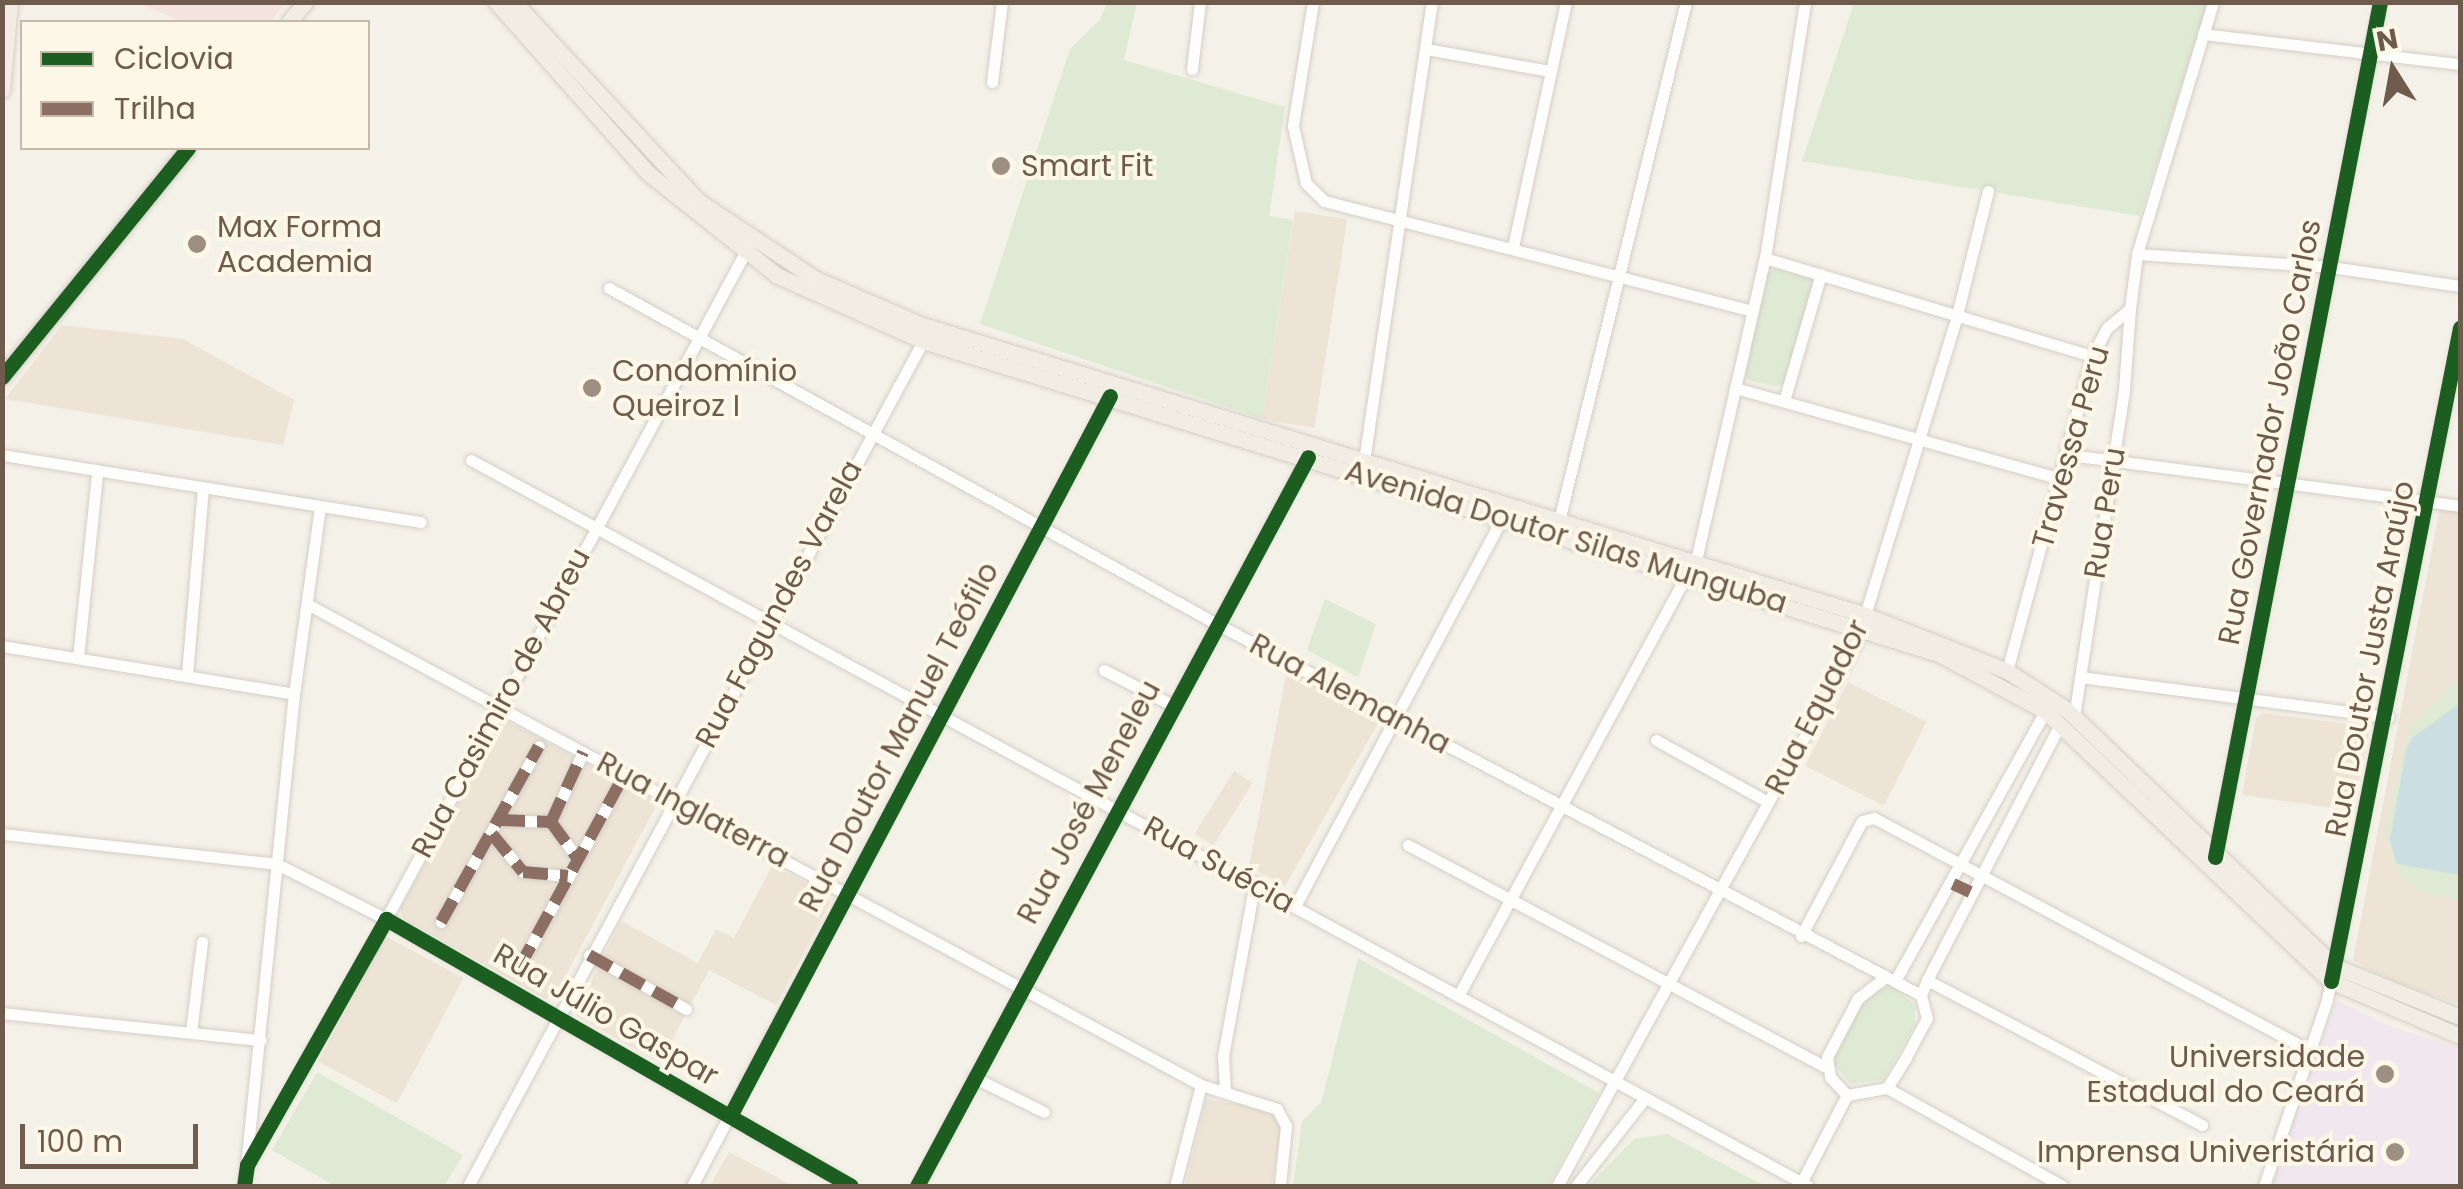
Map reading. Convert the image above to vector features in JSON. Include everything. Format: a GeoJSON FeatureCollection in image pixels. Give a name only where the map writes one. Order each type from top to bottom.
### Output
{"type":"FeatureCollection","features":[{"type":"Feature","properties":{"kind":"main road"},"geometry":{"type":"LineString","coordinates":[[2,90],[10,2]]}},
{"type":"Feature","properties":{"kind":"main road","name":"Avenida Doutor Silas Munguba"},"geometry":{"type":"LineString","coordinates":[[496,2],[648,172],[828,302],[923,341],[1113,390]]}},
{"type":"Feature","properties":{"kind":"main road","name":"Avenida Doutor Silas Munguba"},"geometry":{"type":"LineString","coordinates":[[514,2],[657,162],[748,246],[816,279],[902,318],[1113,390],[1558,522],[1690,571]]}},
{"type":"Feature","properties":{"kind":"main road"},"geometry":{"type":"LineString","coordinates":[[2,377],[186,150]]}},
{"type":"Feature","properties":{"kind":"main road","name":"Avenida Doutor Silas Munguba"},"geometry":{"type":"LineString","coordinates":[[1364,467],[1501,520],[1863,622],[2007,671],[2067,721],[2214,865],[2332,973],[2460,1036]]}},
{"type":"Feature","properties":{"kind":"main road","name":"Avenida Doutor Silas Munguba"},"geometry":{"type":"LineString","coordinates":[[1863,622],[1939,654],[2067,721]]}},
{"type":"Feature","properties":{"kind":"main road","name":"Avenida Doutor Silas Munguba"},"geometry":{"type":"LineString","coordinates":[[2332,973],[2460,1017]]}},
{"type":"Feature","properties":{"kind":"street"},"geometry":{"type":"LineString","coordinates":[[992,82],[1002,2]]}},
{"type":"Feature","properties":{"kind":"street"},"geometry":{"type":"LineString","coordinates":[[1192,68],[1200,2]]}},
{"type":"Feature","properties":{"kind":"street"},"geometry":{"type":"LineString","coordinates":[[1313,2],[1294,126],[1296,158],[1312,191],[1349,210],[1620,273],[1751,312]]}},
{"type":"Feature","properties":{"kind":"street"},"geometry":{"type":"LineString","coordinates":[[1364,467],[1432,2]]}},
{"type":"Feature","properties":{"kind":"street"},"geometry":{"type":"LineString","coordinates":[[1513,247],[1566,2]]}},
{"type":"Feature","properties":{"kind":"street"},"geometry":{"type":"LineString","coordinates":[[1558,522],[1686,2]]}},
{"type":"Feature","properties":{"kind":"street"},"geometry":{"type":"LineString","coordinates":[[1458,996],[1690,571],[1765,258],[1805,2]]}},
{"type":"Feature","properties":{"kind":"street","name":"Travessa Peru"},"geometry":{"type":"LineString","coordinates":[[2007,671],[2062,480],[2092,356],[2107,328],[2130,308],[2137,254],[2213,2]]}},
{"type":"Feature","properties":{"kind":"street","name":"Rua Governador João Carlos"},"geometry":{"type":"LineString","coordinates":[[2214,865],[2380,2]]}},
{"type":"Feature","properties":{"kind":"street"},"geometry":{"type":"LineString","coordinates":[[2203,34],[2460,64]]}},
{"type":"Feature","properties":{"kind":"street"},"geometry":{"type":"LineString","coordinates":[[1426,49],[1549,70]]}},
{"type":"Feature","properties":{"kind":"street","name":"Rua Equador"},"geometry":{"type":"LineString","coordinates":[[1557,1186],[1669,989],[1863,622],[1956,319],[1988,191]]}},
{"type":"Feature","properties":{"kind":"street","name":"Rua Casimiro de Abreu"},"geometry":{"type":"LineString","coordinates":[[246,1164],[386,919],[748,246]]}},
{"type":"Feature","properties":{"kind":"street"},"geometry":{"type":"LineString","coordinates":[[2137,254],[2331,268],[2460,286]]}},
{"type":"Feature","properties":{"kind":"street"},"geometry":{"type":"LineString","coordinates":[[1765,258],[1956,319],[2092,356]]}},
{"type":"Feature","properties":{"kind":"street"},"geometry":{"type":"LineString","coordinates":[[1784,402],[1821,274]]}},
{"type":"Feature","properties":{"kind":"street","name":"Rua Alemanha"},"geometry":{"type":"LineString","coordinates":[[609,288],[870,436],[1216,623],[1801,936],[1890,979]]}},
{"type":"Feature","properties":{"kind":"street","name":"Rua Peru"},"geometry":{"type":"LineString","coordinates":[[1888,1088],[1927,1018],[1922,995],[1927,980],[2034,770],[2067,721],[2080,677],[2130,308]]}},
{"type":"Feature","properties":{"kind":"street","name":"Rua Doutor Justa Araújo"},"geometry":{"type":"LineString","coordinates":[[2264,1186],[2332,973],[2388,717],[2460,328]]}},
{"type":"Feature","properties":{"kind":"street","name":"Rua Fagundes Varela"},"geometry":{"type":"LineString","coordinates":[[468,1186],[554,1018],[923,341]]}},
{"type":"Feature","properties":{"kind":"street"},"geometry":{"type":"LineString","coordinates":[[1735,388],[1917,443],[2062,480]]}},
{"type":"Feature","properties":{"kind":"street","name":"Rua Doutor Manuel Teófilo"},"geometry":{"type":"LineString","coordinates":[[692,1186],[1113,390]]}},
{"type":"Feature","properties":{"kind":"street","name":"Rua José Meneleu"},"geometry":{"type":"LineString","coordinates":[[917,1186],[1170,704],[1311,451]]}},
{"type":"Feature","properties":{"kind":"street"},"geometry":{"type":"LineString","coordinates":[[2,455],[421,522]]}},
{"type":"Feature","properties":{"kind":"street"},"geometry":{"type":"LineString","coordinates":[[2068,455],[2460,506]]}},
{"type":"Feature","properties":{"kind":"street","name":"Rua Suécia"},"geometry":{"type":"LineString","coordinates":[[471,460],[1255,882],[1805,1185]]}},
{"type":"Feature","properties":{"kind":"street"},"geometry":{"type":"LineString","coordinates":[[78,658],[97,473]]}},
{"type":"Feature","properties":{"kind":"street"},"geometry":{"type":"LineString","coordinates":[[187,674],[203,489]]}},
{"type":"Feature","properties":{"kind":"street"},"geometry":{"type":"LineString","coordinates":[[244,1186],[294,694],[320,507]]}},
{"type":"Feature","properties":{"kind":"street"},"geometry":{"type":"LineString","coordinates":[[1294,906],[1501,520]]}},
{"type":"Feature","properties":{"kind":"street","name":"Rua Inglaterra"},"geometry":{"type":"LineString","coordinates":[[307,604],[1201,1084],[1268,1104],[1282,1116],[1280,1186]]}},
{"type":"Feature","properties":{"kind":"street"},"geometry":{"type":"LineString","coordinates":[[2,646],[294,694]]}},
{"type":"Feature","properties":{"kind":"street"},"geometry":{"type":"LineString","coordinates":[[1104,670],[1170,704]]}},
{"type":"Feature","properties":{"kind":"street"},"geometry":{"type":"LineString","coordinates":[[2080,677],[2388,717]]}},
{"type":"Feature","properties":{"kind":"street"},"geometry":{"type":"LineString","coordinates":[[1825,1068],[1858,998],[1890,979],[1963,865],[2044,711]]}},
{"type":"Feature","properties":{"kind":"street"},"geometry":{"type":"LineString","coordinates":[[1656,740],[1768,802]]}},
{"type":"Feature","properties":{"kind":"street"},"geometry":{"type":"LineString","coordinates":[[441,922],[539,746]]}},
{"type":"Feature","properties":{"kind":"street"},"geometry":{"type":"LineString","coordinates":[[550,822],[583,752]]}},
{"type":"Feature","properties":{"kind":"street"},"geometry":{"type":"LineString","coordinates":[[2018,760],[2034,770]]}},
{"type":"Feature","properties":{"kind":"street"},"geometry":{"type":"LineString","coordinates":[[520,968],[620,783]]}},
{"type":"Feature","properties":{"kind":"street"},"geometry":{"type":"LineString","coordinates":[[500,820],[537,816],[550,822],[578,859]]}},
{"type":"Feature","properties":{"kind":"street"},"geometry":{"type":"LineString","coordinates":[[1801,936],[1856,832],[1874,818],[2309,1050]]}},
{"type":"Feature","properties":{"kind":"street","name":"Rua Júlio Gaspar"},"geometry":{"type":"LineString","coordinates":[[2,834],[277,864],[386,919],[851,1186]]}},
{"type":"Feature","properties":{"kind":"street"},"geometry":{"type":"LineString","coordinates":[[492,834],[523,872],[568,876]]}},
{"type":"Feature","properties":{"kind":"street"},"geometry":{"type":"LineString","coordinates":[[1408,845],[1669,989],[1825,1068],[1848,1094],[1869,1096],[1888,1088],[2062,1186]]}},
{"type":"Feature","properties":{"kind":"street"},"geometry":{"type":"LineString","coordinates":[[1225,1092],[1222,1056],[1255,882]]}},
{"type":"Feature","properties":{"kind":"street"},"geometry":{"type":"LineString","coordinates":[[191,1032],[202,942]]}},
{"type":"Feature","properties":{"kind":"street"},"geometry":{"type":"LineString","coordinates":[[589,955],[686,1008]]}},
{"type":"Feature","properties":{"kind":"street"},"geometry":{"type":"LineString","coordinates":[[1890,979],[1922,995]]}},
{"type":"Feature","properties":{"kind":"street"},"geometry":{"type":"LineString","coordinates":[[1927,980],[2202,1125]]}},
{"type":"Feature","properties":{"kind":"street"},"geometry":{"type":"LineString","coordinates":[[2,1013],[261,1040]]}},
{"type":"Feature","properties":{"kind":"street"},"geometry":{"type":"LineString","coordinates":[[973,1077],[1044,1112]]}},
{"type":"Feature","properties":{"kind":"street"},"geometry":{"type":"LineString","coordinates":[[1175,1186],[1201,1084]]}},
{"type":"Feature","properties":{"kind":"street"},"geometry":{"type":"LineString","coordinates":[[1805,1185],[1848,1094]]}},
{"type":"Feature","properties":{"kind":"street"},"geometry":{"type":"LineString","coordinates":[[1576,1186],[1645,1098]]}},
{"type":"Feature","properties":{"kind":"street"},"geometry":{"type":"LineString","coordinates":[[1594,1118],[1614,1110],[1618,1129]]}},
{"type":"Feature","properties":{"kind":"street"},"geometry":{"type":"LineString","coordinates":[[250,1130],[254,1137],[264,1134]]}},
{"type":"Feature","properties":{"kind":"shaded area"},"geometry":{"type":"Polygon","coordinates":[[[285,2],[272,20],[178,20],[137,3],[285,2]]]}},
{"type":"Feature","properties":{"kind":"shaded area"},"geometry":{"type":"Polygon","coordinates":[[[1295,211],[1347,219],[1314,428],[1262,419],[1295,211]]]}},
{"type":"Feature","properties":{"kind":"shaded area"},"geometry":{"type":"Polygon","coordinates":[[[62,325],[183,339],[294,400],[283,445],[5,399],[62,325]]]}},
{"type":"Feature","properties":{"kind":"shaded area"},"geometry":{"type":"Polygon","coordinates":[[[2440,507],[2460,510],[2460,1004],[2387,980],[2353,960],[2440,507]]]}},
{"type":"Feature","properties":{"kind":"shaded area"},"geometry":{"type":"Polygon","coordinates":[[[1287,670],[1379,722],[1285,886],[1249,866],[1287,670]]]}},
{"type":"Feature","properties":{"kind":"shaded area"},"geometry":{"type":"Polygon","coordinates":[[[1848,682],[1926,722],[1884,806],[1805,766],[1848,682]]]}},
{"type":"Feature","properties":{"kind":"shaded area"},"geometry":{"type":"Polygon","coordinates":[[[2460,703],[2460,875],[2397,864],[2390,840],[2406,750],[2412,738],[2460,703]]]}},
{"type":"Feature","properties":{"kind":"shaded area"},"geometry":{"type":"Polygon","coordinates":[[[2263,713],[2364,726],[2369,733],[2353,811],[2242,795],[2256,717],[2263,713]]]}},
{"type":"Feature","properties":{"kind":"shaded area"},"geometry":{"type":"Polygon","coordinates":[[[509,722],[652,799],[655,808],[555,996],[545,999],[403,919],[400,908],[500,725],[509,722]]]}},
{"type":"Feature","properties":{"kind":"shaded area"},"geometry":{"type":"Polygon","coordinates":[[[1234,771],[1253,783],[1213,845],[1195,834],[1234,771]]]}},
{"type":"Feature","properties":{"kind":"shaded area"},"geometry":{"type":"Polygon","coordinates":[[[772,866],[827,893],[830,903],[776,1005],[709,970],[660,1063],[575,1015],[621,921],[698,963],[716,929],[734,938],[772,866]]]}},
{"type":"Feature","properties":{"kind":"shaded area"},"geometry":{"type":"Polygon","coordinates":[[[385,936],[464,978],[397,1103],[318,1061],[385,936]]]}},
{"type":"Feature","properties":{"kind":"shaded area","name":"Universidade Estadual do Ceará"},"geometry":{"type":"Polygon","coordinates":[[[2337,1000],[2389,1026],[2460,1048],[2460,1186],[2269,1186],[2337,1000]]]}},
{"type":"Feature","properties":{"kind":"shaded area"},"geometry":{"type":"Polygon","coordinates":[[[1206,1099],[1276,1111],[1281,1128],[1272,1186],[1185,1186],[1206,1099]]]}},
{"type":"Feature","properties":{"kind":"shaded area"},"geometry":{"type":"Polygon","coordinates":[[[729,1152],[793,1186],[710,1186],[729,1152]]]}},
{"type":"Feature","properties":{"kind":"green space"},"geometry":{"type":"Polygon","coordinates":[[[1107,3],[1137,3],[1124,60],[1285,107],[1269,216],[1293,220],[1262,419],[980,324],[1070,49],[1100,20],[1107,3]]]}},
{"type":"Feature","properties":{"kind":"green space"},"geometry":{"type":"Polygon","coordinates":[[[1854,3],[2208,3],[2140,216],[1802,161],[1854,3]]]}},
{"type":"Feature","properties":{"kind":"green space"},"geometry":{"type":"Polygon","coordinates":[[[1775,269],[1810,278],[1813,285],[1784,383],[1776,387],[1748,380],[1744,372],[1767,273],[1775,269]]]}},
{"type":"Feature","properties":{"kind":"green space"},"geometry":{"type":"Polygon","coordinates":[[[1325,599],[1376,624],[1358,677],[1307,650],[1325,599]]]}},
{"type":"Feature","properties":{"kind":"green space"},"geometry":{"type":"Polygon","coordinates":[[[2460,676],[2460,901],[2418,891],[2399,875],[2384,832],[2410,726],[2460,676]]]}},
{"type":"Feature","properties":{"kind":"green space"},"geometry":{"type":"Polygon","coordinates":[[[1358,958],[1599,1093],[1548,1186],[1293,1186],[1302,1121],[1321,1103],[1358,958]]]}},
{"type":"Feature","properties":{"kind":"green space"},"geometry":{"type":"Polygon","coordinates":[[[1891,985],[1915,1005],[1915,1025],[1883,1080],[1850,1084],[1834,1064],[1837,1046],[1865,997],[1891,985]]]}},
{"type":"Feature","properties":{"kind":"green space"},"geometry":{"type":"Polygon","coordinates":[[[317,1072],[463,1155],[444,1186],[335,1186],[272,1150],[317,1072]]]}},
{"type":"Feature","properties":{"kind":"green space"},"geometry":{"type":"Polygon","coordinates":[[[1667,1134],[1765,1186],[1588,1186],[1634,1139],[1667,1134]]]}},
{"type":"Feature","properties":{"kind":"marked path"},"geometry":{"type":"LineString","coordinates":[[441,922],[539,746]]}},
{"type":"Feature","properties":{"kind":"marked path"},"geometry":{"type":"LineString","coordinates":[[551,822],[583,752]]}},
{"type":"Feature","properties":{"kind":"marked path"},"geometry":{"type":"LineString","coordinates":[[519,968],[620,783]]}},
{"type":"Feature","properties":{"kind":"marked path"},"geometry":{"type":"LineString","coordinates":[[500,820],[551,822],[578,859]]}},
{"type":"Feature","properties":{"kind":"marked path"},"geometry":{"type":"LineString","coordinates":[[492,834],[523,872],[568,876]]}},
{"type":"Feature","properties":{"kind":"marked path"},"geometry":{"type":"LineString","coordinates":[[1953,884],[1970,892]]}},
{"type":"Feature","properties":{"kind":"marked path"},"geometry":{"type":"LineString","coordinates":[[589,955],[686,1009]]}},
{"type":"Feature","properties":{"kind":"cycle path"},"geometry":{"type":"LineString","coordinates":[[2215,857],[2380,2]]}},
{"type":"Feature","properties":{"kind":"cycle path"},"geometry":{"type":"LineString","coordinates":[[2,377],[186,150]]}},
{"type":"Feature","properties":{"kind":"cycle path"},"geometry":{"type":"LineString","coordinates":[[2331,981],[2460,328]]}},
{"type":"Feature","properties":{"kind":"cycle path"},"geometry":{"type":"LineString","coordinates":[[730,1116],[1110,396]]}},
{"type":"Feature","properties":{"kind":"cycle path"},"geometry":{"type":"LineString","coordinates":[[917,1186],[1308,457]]}},
{"type":"Feature","properties":{"kind":"cycle path"},"geometry":{"type":"LineString","coordinates":[[244,1186],[247,1165],[386,919],[851,1186]]}},
{"type":"Feature","properties":{"kind":"place","name":"Smart Fit"},"geometry":{"type":"Point","coordinates":[1001,166]}},
{"type":"Feature","properties":{"kind":"place","name":"Max Forma Academia"},"geometry":{"type":"Point","coordinates":[197,244]}},
{"type":"Feature","properties":{"kind":"place","name":"Condomínio Queiroz I"},"geometry":{"type":"Point","coordinates":[592,388]}},
{"type":"Feature","properties":{"kind":"place","name":"Universidade Estadual do Ceará"},"geometry":{"type":"Point","coordinates":[2385,1074]}},
{"type":"Feature","properties":{"kind":"place","name":"Imprensa Univeristária"},"geometry":{"type":"Point","coordinates":[2395,1152]}}]}
